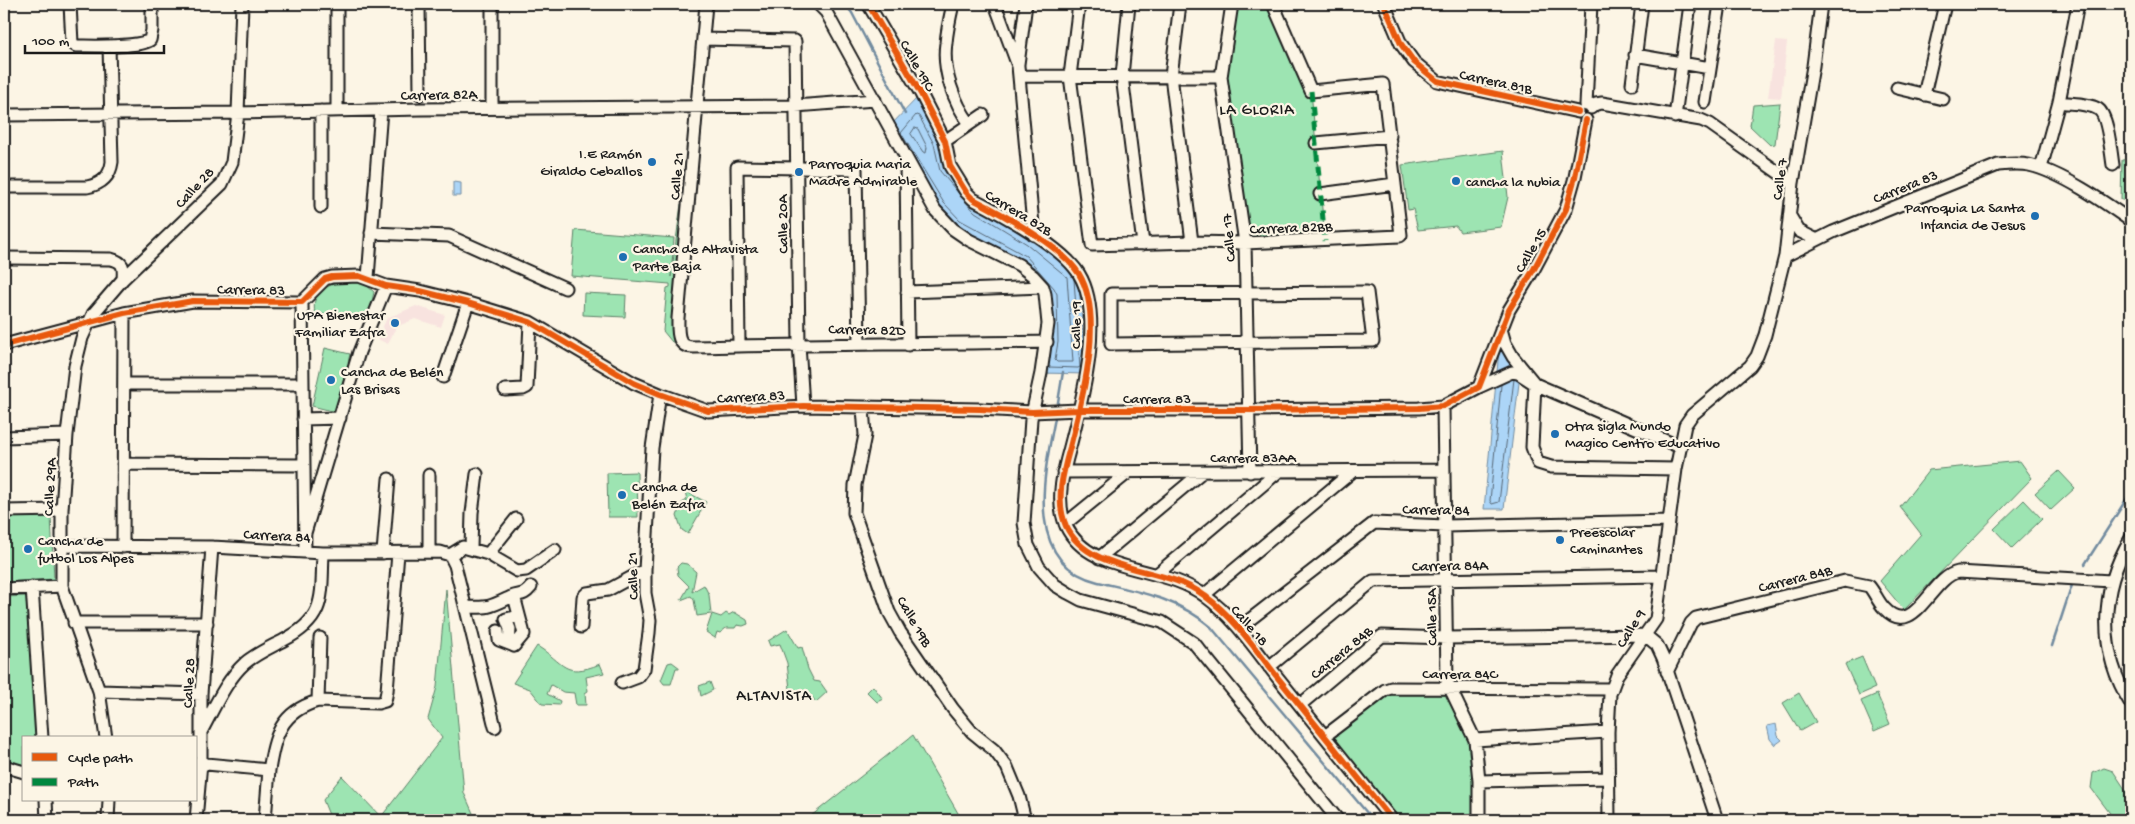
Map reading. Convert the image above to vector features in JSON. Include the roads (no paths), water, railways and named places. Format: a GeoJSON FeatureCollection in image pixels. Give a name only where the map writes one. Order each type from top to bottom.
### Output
{"type":"FeatureCollection","features":[{"type":"Feature","properties":{"kind":"street"},"geometry":{"type":"LineString","coordinates":[[70,4],[70,30],[72,43],[76,46],[110,46],[147,42],[150,40],[152,30],[152,4]]}},
{"type":"Feature","properties":{"kind":"street","name":"Calle 28"},"geometry":{"type":"LineString","coordinates":[[87,324],[93,314],[123,279],[222,184],[232,162],[238,113],[242,4]]}},
{"type":"Feature","properties":{"kind":"street"},"geometry":{"type":"LineString","coordinates":[[337,4],[337,110]]}},
{"type":"Feature","properties":{"kind":"street"},"geometry":{"type":"LineString","coordinates":[[419,4],[420,94]]}},
{"type":"Feature","properties":{"kind":"street"},"geometry":{"type":"LineString","coordinates":[[492,4],[492,108]]}},
{"type":"Feature","properties":{"kind":"street","name":"Calle 21"},"geometry":{"type":"LineString","coordinates":[[688,347],[679,338],[678,318],[706,4]]}},
{"type":"Feature","properties":{"kind":"street"},"geometry":{"type":"LineString","coordinates":[[818,4],[826,12],[935,210],[944,220],[969,240],[1019,265],[1043,287]]}},
{"type":"Feature","properties":{"kind":"street","name":"Calle 19C"},"geometry":{"type":"LineString","coordinates":[[868,4],[921,94],[945,141]]}},
{"type":"Feature","properties":{"kind":"street"},"geometry":{"type":"LineString","coordinates":[[953,4],[945,45],[949,83],[961,112],[970,124]]}},
{"type":"Feature","properties":{"kind":"street"},"geometry":{"type":"LineString","coordinates":[[994,4],[1019,71]]}},
{"type":"Feature","properties":{"kind":"street"},"geometry":{"type":"LineString","coordinates":[[1026,4],[1019,71],[1034,235]]}},
{"type":"Feature","properties":{"kind":"street"},"geometry":{"type":"LineString","coordinates":[[1070,76],[1079,4]]}},
{"type":"Feature","properties":{"kind":"street"},"geometry":{"type":"LineString","coordinates":[[1130,4],[1122,76],[1143,244]]}},
{"type":"Feature","properties":{"kind":"street"},"geometry":{"type":"LineString","coordinates":[[1180,4],[1171,76],[1192,242]]}},
{"type":"Feature","properties":{"kind":"street","name":"Calle 17"},"geometry":{"type":"LineString","coordinates":[[1232,4],[1221,77],[1245,243],[1250,472]]}},
{"type":"Feature","properties":{"kind":"street"},"geometry":{"type":"LineString","coordinates":[[1273,4],[1311,91],[1383,84],[1395,184],[1320,194]]}},
{"type":"Feature","properties":{"kind":"street","name":"Carrera 81B"},"geometry":{"type":"LineString","coordinates":[[1384,4],[1401,44],[1414,62],[1437,81],[1585,111],[1596,104],[1602,103],[1701,120],[1710,124],[1794,183]]}},
{"type":"Feature","properties":{"kind":"street","name":"Calle 15"},"geometry":{"type":"LineString","coordinates":[[1479,387],[1509,310],[1534,269],[1566,209],[1575,177],[1585,111],[1591,4]]}},
{"type":"Feature","properties":{"kind":"street"},"geometry":{"type":"LineString","coordinates":[[1632,84],[1642,4]]}},
{"type":"Feature","properties":{"kind":"street"},"geometry":{"type":"LineString","coordinates":[[1675,117],[1690,4]]}},
{"type":"Feature","properties":{"kind":"street"},"geometry":{"type":"LineString","coordinates":[[1705,102],[1720,4]]}},
{"type":"Feature","properties":{"kind":"street","name":"Calle 7"},"geometry":{"type":"LineString","coordinates":[[1688,420],[1739,376],[1757,356],[1765,336],[1785,256],[1821,4]]}},
{"type":"Feature","properties":{"kind":"street"},"geometry":{"type":"LineString","coordinates":[[1924,94],[1945,4]]}},
{"type":"Feature","properties":{"kind":"street"},"geometry":{"type":"LineString","coordinates":[[2041,168],[2059,102],[2078,4]]}},
{"type":"Feature","properties":{"kind":"street","name":"Calle 20A"},"geometry":{"type":"LineString","coordinates":[[703,39],[795,41],[799,344],[803,406]]}},
{"type":"Feature","properties":{"kind":"street"},"geometry":{"type":"LineString","coordinates":[[4,187],[87,187],[104,180],[111,169],[112,162],[110,46]]}},
{"type":"Feature","properties":{"kind":"street"},"geometry":{"type":"LineString","coordinates":[[1635,55],[1710,68]]}},
{"type":"Feature","properties":{"kind":"street"},"geometry":{"type":"LineString","coordinates":[[1019,71],[1070,76],[1221,77]]}},
{"type":"Feature","properties":{"kind":"street","name":"Carrera 82BB"},"geometry":{"type":"LineString","coordinates":[[1070,76],[1092,246],[1192,242],[1325,241],[1400,236],[1395,184]]}},
{"type":"Feature","properties":{"kind":"street"},"geometry":{"type":"LineString","coordinates":[[1897,88],[1943,99]]}},
{"type":"Feature","properties":{"kind":"street","name":"Carrera 82A"},"geometry":{"type":"LineString","coordinates":[[4,115],[492,108],[696,108],[795,106],[875,100]]}},
{"type":"Feature","properties":{"kind":"street"},"geometry":{"type":"LineString","coordinates":[[2059,102],[2095,108],[2101,112],[2109,138],[2113,165]]}},
{"type":"Feature","properties":{"kind":"street"},"geometry":{"type":"LineString","coordinates":[[368,278],[381,110]]}},
{"type":"Feature","properties":{"kind":"street"},"geometry":{"type":"LineString","coordinates":[[320,207],[321,111]]}},
{"type":"Feature","properties":{"kind":"street"},"geometry":{"type":"LineString","coordinates":[[945,141],[983,115]]}},
{"type":"Feature","properties":{"kind":"street"},"geometry":{"type":"LineString","coordinates":[[1316,143],[1390,136]]}},
{"type":"Feature","properties":{"kind":"street","name":"Carrera 82B"},"geometry":{"type":"LineString","coordinates":[[945,141],[950,166],[966,192],[1058,251]]}},
{"type":"Feature","properties":{"kind":"street"},"geometry":{"type":"LineString","coordinates":[[906,160],[908,345]]}},
{"type":"Feature","properties":{"kind":"street","name":"Carrera 83"},"geometry":{"type":"LineString","coordinates":[[1785,256],[1832,232],[1998,165],[2028,164],[2041,168],[2062,178],[2131,221]]}},
{"type":"Feature","properties":{"kind":"street"},"geometry":{"type":"LineString","coordinates":[[739,346],[737,167],[856,169],[859,344]]}},
{"type":"Feature","properties":{"kind":"street"},"geometry":{"type":"LineString","coordinates":[[1790,215],[1799,231],[1817,240]]}},
{"type":"Feature","properties":{"kind":"street"},"geometry":{"type":"LineString","coordinates":[[371,233],[449,236],[565,288]]}},
{"type":"Feature","properties":{"kind":"street","name":"Calle 19"},"geometry":{"type":"LineString","coordinates":[[1058,251],[1078,271],[1087,288],[1091,309],[1091,331],[1086,374],[1079,410]]}},
{"type":"Feature","properties":{"kind":"street"},"geometry":{"type":"LineString","coordinates":[[4,258],[111,259],[123,265],[123,279]]}},
{"type":"Feature","properties":{"kind":"street","name":"Carrera 83"},"geometry":{"type":"LineString","coordinates":[[4,345],[124,313],[192,301],[302,302],[324,279],[359,276],[386,286],[420,291],[468,302],[530,322],[600,364],[660,394],[708,411],[803,406],[980,409],[1032,412],[1443,406],[1512,372],[1518,373],[1535,384]]}},
{"type":"Feature","properties":{"kind":"street"},"geometry":{"type":"LineString","coordinates":[[305,533],[359,352],[386,286]]}},
{"type":"Feature","properties":{"kind":"street"},"geometry":{"type":"LineString","coordinates":[[907,292],[1043,287]]}},
{"type":"Feature","properties":{"kind":"street","name":"Calle 19"},"geometry":{"type":"LineString","coordinates":[[1043,287],[1047,305],[1047,342],[1032,412],[1027,460],[1024,534],[1032,554],[1055,585],[1081,600],[1152,618],[1171,626],[1194,643],[1338,820]]}},
{"type":"Feature","properties":{"kind":"street"},"geometry":{"type":"LineString","coordinates":[[1368,292],[1373,341],[1111,344],[1111,294],[1246,294],[1368,292]]}},
{"type":"Feature","properties":{"kind":"street"},"geometry":{"type":"LineString","coordinates":[[302,302],[305,551]]}},
{"type":"Feature","properties":{"kind":"street"},"geometry":{"type":"LineString","coordinates":[[443,377],[468,302]]}},
{"type":"Feature","properties":{"kind":"street"},"geometry":{"type":"LineString","coordinates":[[123,547],[124,313]]}},
{"type":"Feature","properties":{"kind":"street"},"geometry":{"type":"LineString","coordinates":[[505,390],[523,389],[526,387],[530,322]]}},
{"type":"Feature","properties":{"kind":"street","name":"Calle 29A"},"geometry":{"type":"LineString","coordinates":[[87,324],[75,366],[67,435],[62,510],[62,586],[98,691],[106,736]]}},
{"type":"Feature","properties":{"kind":"street"},"geometry":{"type":"LineString","coordinates":[[1501,329],[1505,343],[1513,358],[1535,384],[1680,447]]}},
{"type":"Feature","properties":{"kind":"street","name":"Carrera 82D"},"geometry":{"type":"LineString","coordinates":[[688,347],[1047,342]]}},
{"type":"Feature","properties":{"kind":"street"},"geometry":{"type":"LineString","coordinates":[[124,384],[303,384]]}},
{"type":"Feature","properties":{"kind":"street"},"geometry":{"type":"LineString","coordinates":[[1535,384],[1532,447],[1538,463],[1551,467],[1676,469]]}},
{"type":"Feature","properties":{"kind":"street","name":"Calle 21"},"geometry":{"type":"LineString","coordinates":[[622,683],[638,677],[644,669],[650,620],[645,570],[652,448],[660,394]]}},
{"type":"Feature","properties":{"kind":"street","name":"Calle 15A"},"geometry":{"type":"LineString","coordinates":[[1443,406],[1447,677],[1449,688],[1475,740],[1480,820]]}},
{"type":"Feature","properties":{"kind":"street","name":"Calle 19B"},"geometry":{"type":"LineString","coordinates":[[863,408],[866,436],[855,485],[854,512],[889,612],[900,632],[953,709],[972,732],[994,750],[1007,767],[1019,796],[1025,820]]}},
{"type":"Feature","properties":{"kind":"street","name":"Calle 18"},"geometry":{"type":"LineString","coordinates":[[1079,410],[1063,472],[1061,506],[1065,524],[1074,540],[1100,558],[1171,578],[1204,595],[1239,628],[1392,820]]}},
{"type":"Feature","properties":{"kind":"street"},"geometry":{"type":"LineString","coordinates":[[304,419],[340,418]]}},
{"type":"Feature","properties":{"kind":"street","name":"Calle 9"},"geometry":{"type":"LineString","coordinates":[[1609,820],[1608,732],[1611,689],[1617,675],[1656,619],[1676,469],[1688,420]]}},
{"type":"Feature","properties":{"kind":"street"},"geometry":{"type":"LineString","coordinates":[[4,437],[67,435]]}},
{"type":"Feature","properties":{"kind":"street"},"geometry":{"type":"LineString","coordinates":[[123,464],[304,465]]}},
{"type":"Feature","properties":{"kind":"street","name":"Carrera 83AA"},"geometry":{"type":"LineString","coordinates":[[1063,472],[1444,470]]}},
{"type":"Feature","properties":{"kind":"street"},"geometry":{"type":"LineString","coordinates":[[1204,595],[1353,471]]}},
{"type":"Feature","properties":{"kind":"street"},"geometry":{"type":"LineString","coordinates":[[1065,524],[1129,472]]}},
{"type":"Feature","properties":{"kind":"street"},"geometry":{"type":"LineString","coordinates":[[1100,558],[1202,472]]}},
{"type":"Feature","properties":{"kind":"street"},"geometry":{"type":"LineString","coordinates":[[1156,574],[1278,472]]}},
{"type":"Feature","properties":{"kind":"street"},"geometry":{"type":"LineString","coordinates":[[477,474],[472,513],[471,548],[488,554],[518,571],[526,570],[555,550]]}},
{"type":"Feature","properties":{"kind":"street"},"geometry":{"type":"LineString","coordinates":[[429,475],[429,552]]}},
{"type":"Feature","properties":{"kind":"street"},"geometry":{"type":"LineString","coordinates":[[383,553],[389,479]]}},
{"type":"Feature","properties":{"kind":"street"},"geometry":{"type":"LineString","coordinates":[[4,511],[62,510]]}},
{"type":"Feature","properties":{"kind":"street"},"geometry":{"type":"LineString","coordinates":[[488,554],[516,519]]}},
{"type":"Feature","properties":{"kind":"street","name":"Carrera 84"},"geometry":{"type":"LineString","coordinates":[[1239,628],[1371,524],[1445,526],[1669,521]]}},
{"type":"Feature","properties":{"kind":"street"},"geometry":{"type":"LineString","coordinates":[[2130,702],[2119,682],[2107,640],[2107,614],[2111,581],[2131,538]]}},
{"type":"Feature","properties":{"kind":"street","name":"Carrera 84"},"geometry":{"type":"LineString","coordinates":[[62,546],[212,547],[323,553],[440,552],[450,555],[463,547],[471,548]]}},
{"type":"Feature","properties":{"kind":"street","name":"Calle 28"},"geometry":{"type":"LineString","coordinates":[[198,782],[201,694],[212,547]]}},
{"type":"Feature","properties":{"kind":"street"},"geometry":{"type":"LineString","coordinates":[[201,732],[225,689],[244,664],[291,636],[307,624],[317,613],[321,598],[323,553]]}},
{"type":"Feature","properties":{"kind":"street"},"geometry":{"type":"LineString","coordinates":[[265,820],[269,770],[273,749],[282,723],[302,707],[318,701],[378,703],[385,701],[388,691],[398,553]]}},
{"type":"Feature","properties":{"kind":"street"},"geometry":{"type":"LineString","coordinates":[[450,555],[455,565],[466,607],[495,727]]}},
{"type":"Feature","properties":{"kind":"street"},"geometry":{"type":"LineString","coordinates":[[581,627],[583,597],[587,593],[608,590],[645,570]]}},
{"type":"Feature","properties":{"kind":"street","name":"Carrera 84B"},"geometry":{"type":"LineString","coordinates":[[1667,672],[1691,623],[1696,618],[1845,581],[1869,586],[1882,608],[1896,617],[1906,617],[1917,611],[1941,581],[1951,573],[2111,581]]}},
{"type":"Feature","properties":{"kind":"street","name":"Carrera 84A"},"geometry":{"type":"LineString","coordinates":[[1269,667],[1373,581],[1662,576]]}},
{"type":"Feature","properties":{"kind":"street"},"geometry":{"type":"LineString","coordinates":[[4,589],[62,586]]}},
{"type":"Feature","properties":{"kind":"street"},"geometry":{"type":"LineString","coordinates":[[32,587],[42,736]]}},
{"type":"Feature","properties":{"kind":"street"},"geometry":{"type":"LineString","coordinates":[[466,607],[484,608],[497,605],[527,592],[531,587]]}},
{"type":"Feature","properties":{"kind":"street"},"geometry":{"type":"LineString","coordinates":[[514,596],[524,634],[514,646],[498,638],[504,630],[506,619],[520,620]]}},
{"type":"Feature","properties":{"kind":"street"},"geometry":{"type":"LineString","coordinates":[[74,623],[207,623]]}},
{"type":"Feature","properties":{"kind":"street"},"geometry":{"type":"LineString","coordinates":[[1645,634],[1657,645],[1717,820]]}},
{"type":"Feature","properties":{"kind":"street","name":"Carrera 84B"},"geometry":{"type":"LineString","coordinates":[[1300,705],[1382,636],[1447,638],[1645,634]]}},
{"type":"Feature","properties":{"kind":"street"},"geometry":{"type":"LineString","coordinates":[[318,701],[320,638]]}},
{"type":"Feature","properties":{"kind":"street"},"geometry":{"type":"LineString","coordinates":[[2119,682],[2131,682]]}},
{"type":"Feature","properties":{"kind":"street","name":"Carrera 84C"},"geometry":{"type":"LineString","coordinates":[[1325,736],[1385,690],[1391,688],[1611,689]]}},
{"type":"Feature","properties":{"kind":"street"},"geometry":{"type":"LineString","coordinates":[[98,691],[201,694]]}},
{"type":"Feature","properties":{"kind":"street"},"geometry":{"type":"LineString","coordinates":[[1475,740],[1608,732]]}},
{"type":"Feature","properties":{"kind":"street"},"geometry":{"type":"LineString","coordinates":[[199,763],[269,770]]}},
{"type":"Feature","properties":{"kind":"street"},"geometry":{"type":"LineString","coordinates":[[4,766],[22,771]]}},
{"type":"Feature","properties":{"kind":"street"},"geometry":{"type":"LineString","coordinates":[[1479,782],[1608,778]]}},
{"type":"Feature","properties":{"kind":"street"},"geometry":{"type":"LineString","coordinates":[[46,802],[47,820]]}},
{"type":"Feature","properties":{"kind":"street"},"geometry":{"type":"LineString","coordinates":[[108,820],[109,802]]}},
{"type":"Feature","properties":{"kind":"street","name":"Calle 28"},"geometry":{"type":"LineString","coordinates":[[196,820],[197,802]]}},
{"type":"Feature","properties":{"kind":"water"},"geometry":{"type":"Polygon","coordinates":[[[921,94],[950,166],[981,203],[1078,271],[1086,374],[1041,373],[1045,294],[1019,265],[953,229],[886,130],[921,94]]]}},
{"type":"Feature","properties":{"kind":"water"},"geometry":{"type":"Polygon","coordinates":[[[453,182],[461,183],[461,196],[453,196],[453,182]]]}},
{"type":"Feature","properties":{"kind":"water"},"geometry":{"type":"Polygon","coordinates":[[[1501,329],[1521,366],[1504,509],[1484,509],[1501,329]]]}},
{"type":"Feature","properties":{"kind":"water"},"geometry":{"type":"Polygon","coordinates":[[[1776,724],[1778,736],[1782,740],[1775,745],[1770,739],[1767,726],[1776,724]]]}},
{"type":"Feature","properties":{"kind":"waterway"},"geometry":{"type":"LineString","coordinates":[[845,4],[852,13],[905,114]]}},
{"type":"Feature","properties":{"kind":"waterway"},"geometry":{"type":"LineString","coordinates":[[1057,408],[1063,372]]}},
{"type":"Feature","properties":{"kind":"waterway"},"geometry":{"type":"LineString","coordinates":[[1056,413],[1047,461],[1044,512],[1048,535],[1057,556],[1074,572],[1098,582],[1158,597],[1185,609],[1211,627],[1373,820]]}},
{"type":"Feature","properties":{"kind":"waterway"},"geometry":{"type":"LineString","coordinates":[[2085,564],[2131,492]]}},
{"type":"Feature","properties":{"kind":"waterway"},"geometry":{"type":"LineString","coordinates":[[2052,646],[2072,585]]}},
{"type":"Feature","properties":{"kind":"place","name":"I.E Ramón Giraldo Ceballos"},"geometry":{"type":"Point","coordinates":[652,162]}},
{"type":"Feature","properties":{"kind":"place","name":"Parroquia Maria Madre Admirable"},"geometry":{"type":"Point","coordinates":[799,172]}},
{"type":"Feature","properties":{"kind":"place","name":"cancha la nubia"},"geometry":{"type":"Point","coordinates":[1456,181]}},
{"type":"Feature","properties":{"kind":"place","name":"Parroquia La Santa Infancia de Jesus"},"geometry":{"type":"Point","coordinates":[2035,216]}},
{"type":"Feature","properties":{"kind":"place","name":"Cancha de Altavista Parte Baja"},"geometry":{"type":"Point","coordinates":[623,257]}},
{"type":"Feature","properties":{"kind":"place","name":"UPA Bienestar Familiar Zafra"},"geometry":{"type":"Point","coordinates":[395,323]}},
{"type":"Feature","properties":{"kind":"place","name":"Cancha de Belén Las Brisas"},"geometry":{"type":"Point","coordinates":[331,380]}},
{"type":"Feature","properties":{"kind":"place","name":"Otra sigla Mundo Magico Centro Educativo"},"geometry":{"type":"Point","coordinates":[1555,434]}},
{"type":"Feature","properties":{"kind":"place","name":"Cancha de Belén Zafra"},"geometry":{"type":"Point","coordinates":[622,495]}},
{"type":"Feature","properties":{"kind":"place","name":"Preescolar Caminantes"},"geometry":{"type":"Point","coordinates":[1560,540]}},
{"type":"Feature","properties":{"kind":"place","name":"Cancha de futbol Los Alpes"},"geometry":{"type":"Point","coordinates":[28,549]}},
{"type":"Feature","properties":{"kind":"district","name":"LA GLORIA"},"geometry":{"type":"Point","coordinates":[1257,108]}},
{"type":"Feature","properties":{"kind":"district","name":"ALTAVISTA"},"geometry":{"type":"Point","coordinates":[774,694]}}]}
